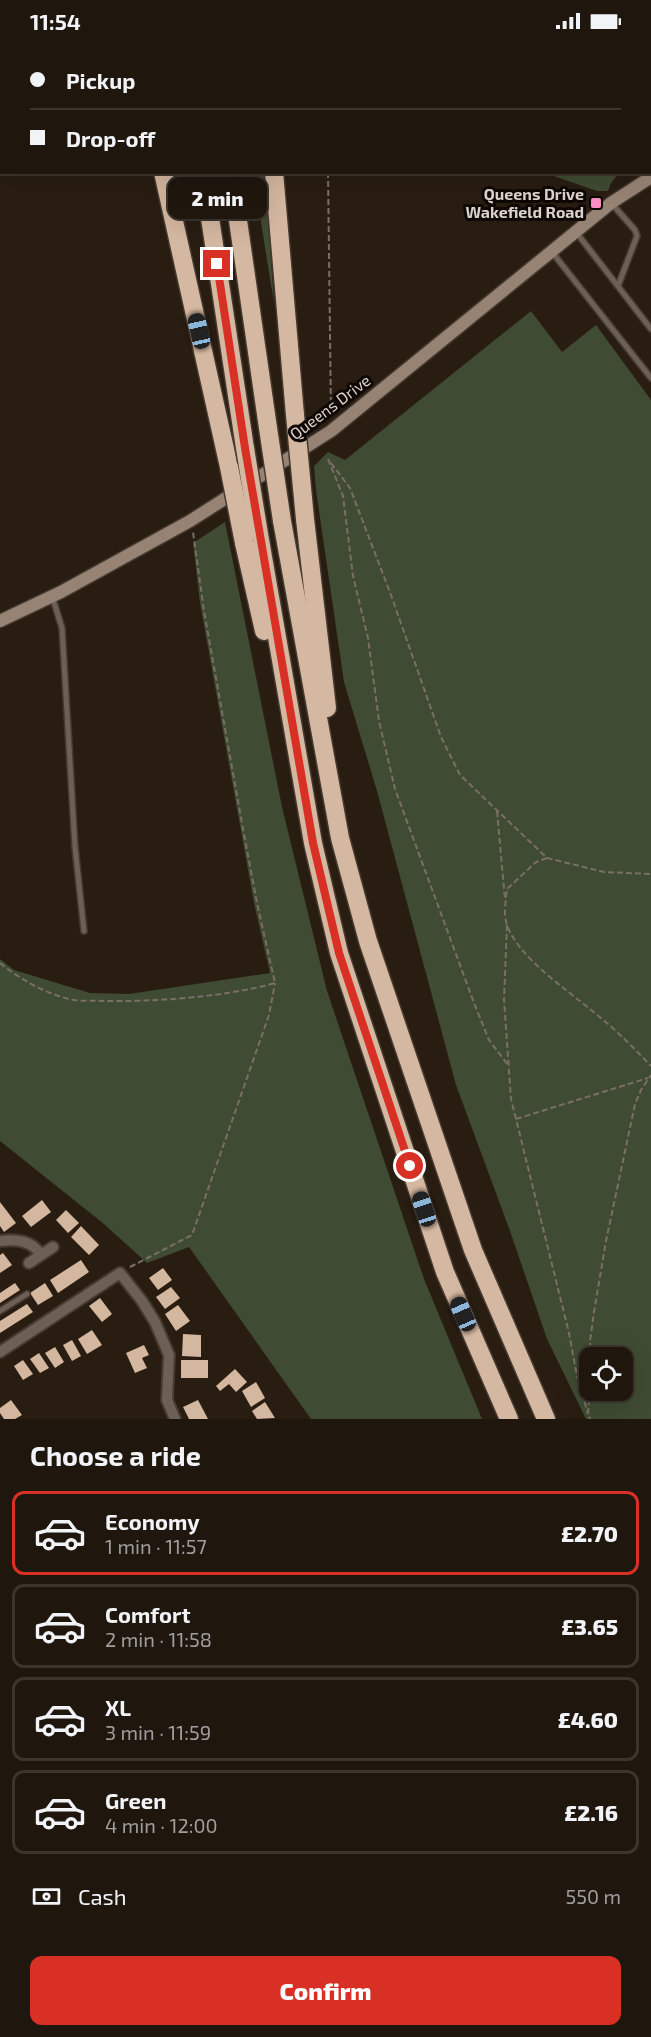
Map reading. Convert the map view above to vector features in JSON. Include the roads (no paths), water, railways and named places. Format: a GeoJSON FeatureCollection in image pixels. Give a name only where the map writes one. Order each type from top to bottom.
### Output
{"type":"FeatureCollection","features":[{"type":"Feature","properties":{"kind":"highway"},"geometry":{"type":"LineString","coordinates":[[163,174],[229,466],[252,538],[313,843],[339,953],[445,1272],[509,1419]]}},
{"type":"Feature","properties":{"kind":"highway"},"geometry":{"type":"LineString","coordinates":[[203,174],[245,448],[252,538]]}},
{"type":"Feature","properties":{"kind":"highway"},"geometry":{"type":"LineString","coordinates":[[231,174],[282,521],[340,838],[368,941],[473,1250],[546,1419]]}},
{"type":"Feature","properties":{"kind":"highway"},"geometry":{"type":"LineString","coordinates":[[274,174],[305,519],[320,636],[340,838]]}},
{"type":"Feature","properties":{"kind":"street","name":"Queens Drive"},"geometry":{"type":"LineString","coordinates":[[0,621],[52,596],[190,521],[332,430],[611,203],[648,183]]}},
{"type":"Feature","properties":{"kind":"street"},"geometry":{"type":"LineString","coordinates":[[0,1241],[29,1243],[37,1248],[41,1255]]}},
{"type":"Feature","properties":{"kind":"street"},"geometry":{"type":"LineString","coordinates":[[29,1263],[53,1247]]}},
{"type":"Feature","properties":{"kind":"street"},"geometry":{"type":"LineString","coordinates":[[0,1352],[120,1273],[155,1322],[169,1355],[170,1375],[167,1400],[175,1419]]}},
{"type":"Feature","properties":{"kind":"street"},"geometry":{"type":"LineString","coordinates":[[60,1311],[68,1320]]}},
{"type":"Feature","properties":{"kind":"lane"},"geometry":{"type":"LineString","coordinates":[[611,203],[635,230],[637,236],[618,286]]}},
{"type":"Feature","properties":{"kind":"lane"},"geometry":{"type":"LineString","coordinates":[[576,232],[651,329]]}},
{"type":"Feature","properties":{"kind":"lane"},"geometry":{"type":"LineString","coordinates":[[552,251],[651,378]]}},
{"type":"Feature","properties":{"kind":"lane"},"geometry":{"type":"LineString","coordinates":[[52,596],[62,628],[75,847],[84,931]]}},
{"type":"Feature","properties":{"kind":"lane"},"geometry":{"type":"LineString","coordinates":[[0,1311],[27,1294]]}},
{"type":"Feature","properties":{"kind":"place","name":"Queens Drive Wakefield Road"},"geometry":{"type":"Point","coordinates":[596,203]}}]}
